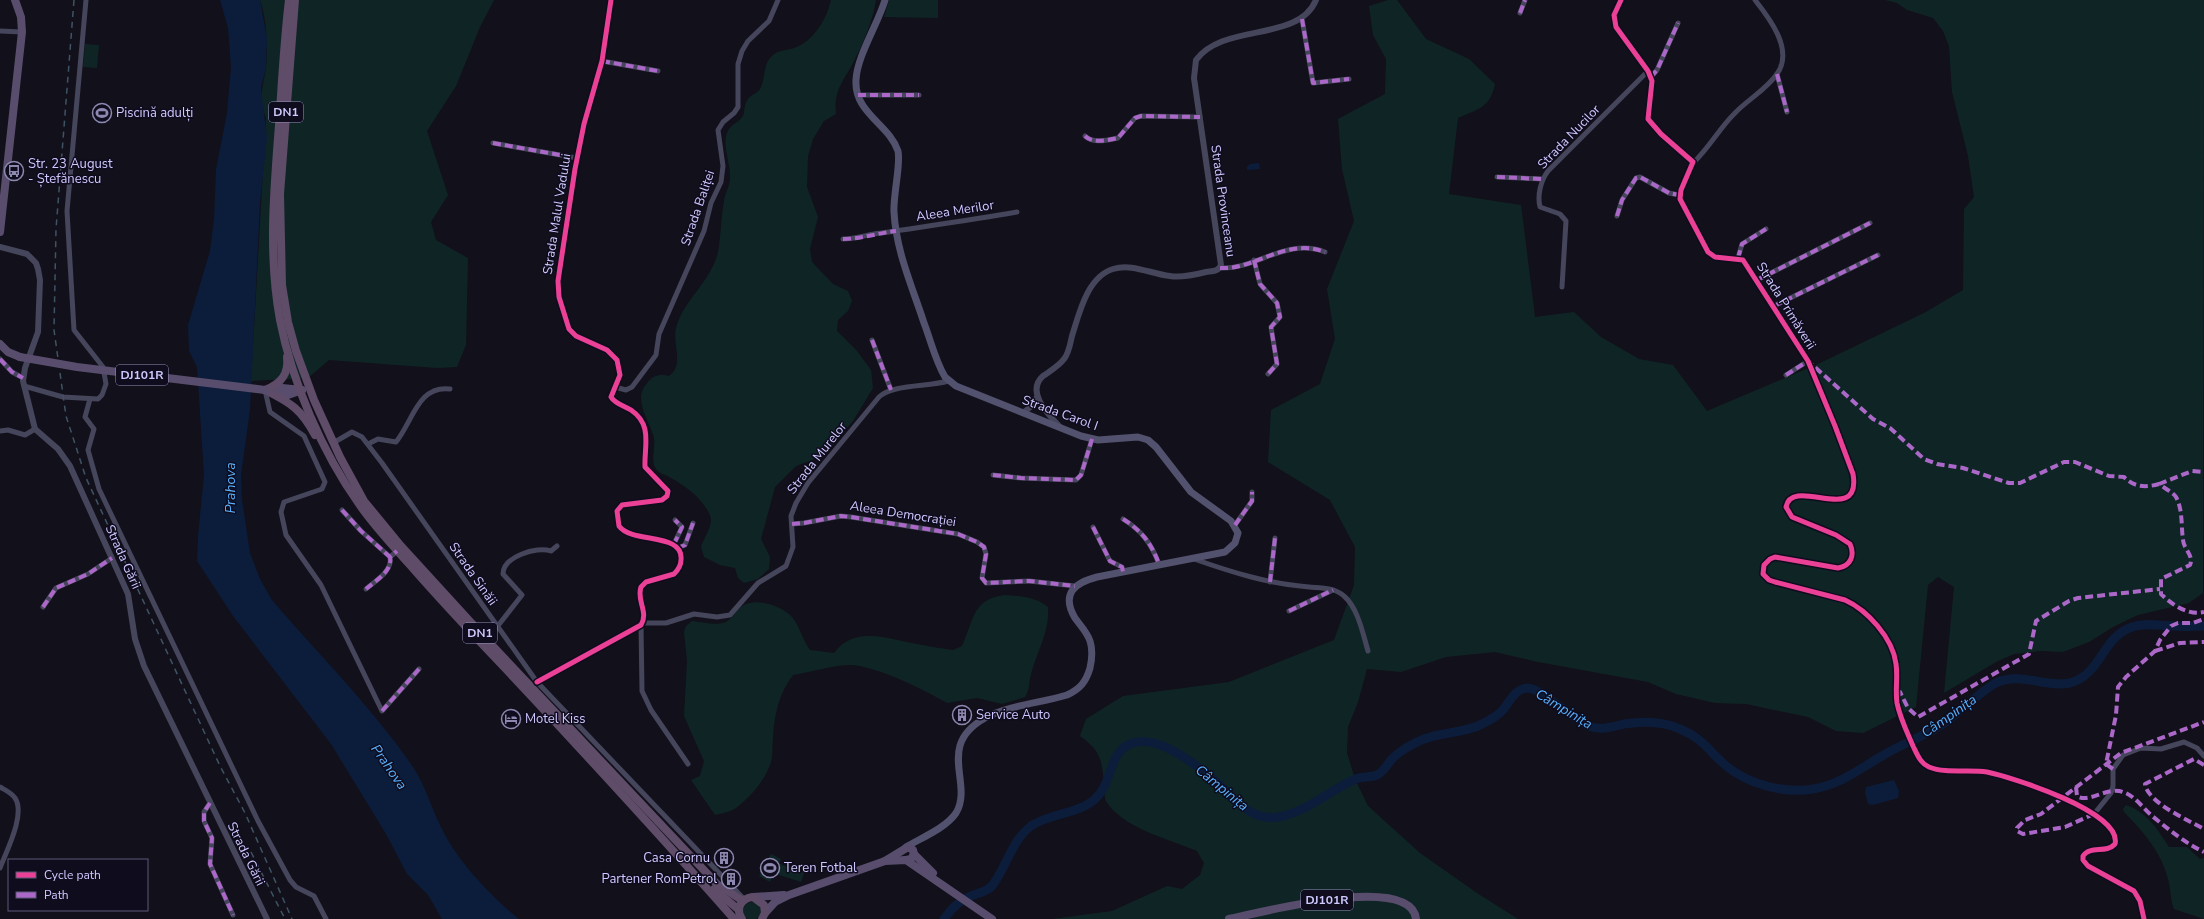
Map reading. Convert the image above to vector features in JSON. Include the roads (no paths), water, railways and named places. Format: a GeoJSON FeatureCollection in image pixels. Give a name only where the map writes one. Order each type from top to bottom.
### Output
{"type":"FeatureCollection","features":[{"type":"Feature","properties":{"kind":"highway","name":"DN1"},"geometry":{"type":"LineString","coordinates":[[289,0],[273,222],[275,283],[284,336],[305,389],[321,438],[346,485],[365,513],[456,617],[665,840],[719,894],[739,910]]}},
{"type":"Feature","properties":{"kind":"highway","name":"DN1"},"geometry":{"type":"LineString","coordinates":[[295,0],[281,172],[280,247],[283,291],[288,322],[305,389],[364,501],[424,572],[718,884],[747,899],[761,901],[764,916]]}},
{"type":"Feature","properties":{"kind":"highway"},"geometry":{"type":"LineString","coordinates":[[265,390],[277,385],[286,372],[287,361],[284,336]]}},
{"type":"Feature","properties":{"kind":"highway"},"geometry":{"type":"LineString","coordinates":[[265,390],[288,401],[303,415],[331,466],[346,485]]}},
{"type":"Feature","properties":{"kind":"highway","name":"DN1"},"geometry":{"type":"LineString","coordinates":[[665,840],[734,919]]}},
{"type":"Feature","properties":{"kind":"highway"},"geometry":{"type":"LineString","coordinates":[[742,919],[739,910],[747,899]]}},
{"type":"Feature","properties":{"kind":"main road"},"geometry":{"type":"LineString","coordinates":[[0,232],[22,32],[21,17],[15,0]]}},
{"type":"Feature","properties":{"kind":"main road"},"geometry":{"type":"LineString","coordinates":[[885,0],[857,72],[858,95],[865,110],[892,141],[898,152],[894,199],[896,231],[902,258],[941,371],[948,381]]}},
{"type":"Feature","properties":{"kind":"main road","name":"DJ101R"},"geometry":{"type":"LineString","coordinates":[[0,344],[8,352],[20,357],[77,367],[265,390],[288,395],[305,389]]}},
{"type":"Feature","properties":{"kind":"main road","name":"Strada Carol I"},"geometry":{"type":"LineString","coordinates":[[948,381],[1023,413],[1092,439],[1132,436],[1148,440],[1156,446],[1191,492],[1234,525]]}},
{"type":"Feature","properties":{"kind":"main road"},"geometry":{"type":"LineString","coordinates":[[764,916],[775,902],[789,895],[885,861],[947,821],[958,807],[961,794],[957,760],[958,754],[965,737],[978,723],[1003,711],[1067,695],[1084,683],[1089,670],[1092,652],[1090,640],[1071,610],[1070,596],[1074,586],[1085,580],[1158,564],[1219,554],[1230,549],[1237,538],[1238,533],[1234,525]]}},
{"type":"Feature","properties":{"kind":"main road"},"geometry":{"type":"LineString","coordinates":[[885,861],[906,860],[912,858],[922,838]]}},
{"type":"Feature","properties":{"kind":"main road"},"geometry":{"type":"LineString","coordinates":[[904,848],[912,848],[914,853],[945,885]]}},
{"type":"Feature","properties":{"kind":"main road"},"geometry":{"type":"LineString","coordinates":[[904,848],[901,855],[906,860],[945,885],[989,917]]}},
{"type":"Feature","properties":{"kind":"main road"},"geometry":{"type":"LineString","coordinates":[[747,899],[789,895]]}},
{"type":"Feature","properties":{"kind":"main road","name":"DJ101R"},"geometry":{"type":"LineString","coordinates":[[1229,919],[1320,900],[1375,897],[1394,898],[1406,903],[1414,911],[1416,919]]}},
{"type":"Feature","properties":{"kind":"street"},"geometry":{"type":"LineString","coordinates":[[24,386],[63,397],[98,399],[102,395],[106,377],[103,367],[74,330],[67,211],[86,0]]}},
{"type":"Feature","properties":{"kind":"street","name":"Strada Malul Vadului"},"geometry":{"type":"LineString","coordinates":[[611,0],[602,61],[577,158],[558,289],[566,325],[572,333],[607,350],[617,360],[620,374],[611,395],[612,400],[631,410],[642,421],[647,440],[646,467],[648,472],[665,486],[668,494],[662,500],[622,505],[617,511],[617,521],[621,529],[628,534],[674,544]]}},
{"type":"Feature","properties":{"kind":"street","name":"Strada Baliței"},"geometry":{"type":"LineString","coordinates":[[615,387],[626,390],[632,387],[656,355],[659,334],[704,231],[711,203],[723,177],[718,130],[723,122],[734,114],[738,107],[739,58],[748,41],[769,21],[778,0]]}},
{"type":"Feature","properties":{"kind":"street"},"geometry":{"type":"LineString","coordinates":[[1316,0],[1302,19],[1313,83],[1349,79]]}},
{"type":"Feature","properties":{"kind":"street"},"geometry":{"type":"LineString","coordinates":[[1520,13],[1524,0]]}},
{"type":"Feature","properties":{"kind":"street"},"geometry":{"type":"LineString","coordinates":[[1621,0],[1614,15],[1616,27],[1650,74],[1652,85],[1648,114],[1650,123],[1690,157],[1693,163]]}},
{"type":"Feature","properties":{"kind":"street"},"geometry":{"type":"LineString","coordinates":[[1617,216],[1622,200],[1636,178],[1640,177],[1669,193],[1680,195],[1693,163],[1728,120],[1777,74],[1782,64],[1781,44],[1776,29],[1755,0]]}},
{"type":"Feature","properties":{"kind":"street","name":"Strada Provinceanu"},"geometry":{"type":"LineString","coordinates":[[1023,413],[1034,404],[1037,397],[1039,381],[1065,358],[1086,296],[1096,281],[1105,273],[1112,269],[1128,267],[1174,277],[1215,271],[1220,268],[1221,260],[1194,72],[1196,60],[1201,54],[1233,38],[1291,24],[1302,19]]}},
{"type":"Feature","properties":{"kind":"street","name":"Strada Nucilor"},"geometry":{"type":"LineString","coordinates":[[1562,287],[1566,221],[1560,214],[1540,206],[1539,193],[1543,179],[1548,170],[1650,74],[1657,70],[1678,23]]}},
{"type":"Feature","properties":{"kind":"street"},"geometry":{"type":"LineString","coordinates":[[0,31],[22,32]]}},
{"type":"Feature","properties":{"kind":"street"},"geometry":{"type":"LineString","coordinates":[[602,61],[658,71]]}},
{"type":"Feature","properties":{"kind":"street"},"geometry":{"type":"LineString","coordinates":[[1777,74],[1787,112]]}},
{"type":"Feature","properties":{"kind":"street"},"geometry":{"type":"LineString","coordinates":[[858,95],[920,95]]}},
{"type":"Feature","properties":{"kind":"street"},"geometry":{"type":"LineString","coordinates":[[1085,136],[1089,140],[1097,141],[1118,138],[1135,118],[1141,116],[1200,117]]}},
{"type":"Feature","properties":{"kind":"street"},"geometry":{"type":"LineString","coordinates":[[493,143],[577,158]]}},
{"type":"Feature","properties":{"kind":"street"},"geometry":{"type":"LineString","coordinates":[[1497,177],[1543,179]]}},
{"type":"Feature","properties":{"kind":"street","name":"Strada Primăverii"},"geometry":{"type":"LineString","coordinates":[[1680,195],[1683,206],[1708,252],[1715,256],[1738,258],[1744,261],[1808,361],[1848,460],[1852,474],[1853,486],[1848,495],[1843,499],[1831,500],[1801,494],[1794,495],[1788,500],[1787,510],[1789,515],[1797,520],[1844,538],[1850,544],[1853,554],[1847,565],[1838,568],[1775,557],[1770,559],[1764,565],[1763,574],[1769,580],[1775,582],[1845,600],[1855,604],[1869,615],[1888,642],[1895,656],[1897,702],[1904,725],[1922,762],[1930,767],[1976,771],[1997,775],[2061,797],[2094,814]]}},
{"type":"Feature","properties":{"kind":"street","name":"Aleea Merilor"},"geometry":{"type":"LineString","coordinates":[[842,239],[856,239],[872,234],[1017,212]]}},
{"type":"Feature","properties":{"kind":"street","name":"Strada Primăverii"},"geometry":{"type":"LineString","coordinates":[[1757,280],[1870,223]]}},
{"type":"Feature","properties":{"kind":"street"},"geometry":{"type":"LineString","coordinates":[[1738,258],[1742,244],[1766,229]]}},
{"type":"Feature","properties":{"kind":"street"},"geometry":{"type":"LineString","coordinates":[[0,247],[27,254],[36,263],[39,274],[38,332],[23,378],[35,429],[25,435],[8,430],[0,431]]}},
{"type":"Feature","properties":{"kind":"street"},"geometry":{"type":"LineString","coordinates":[[1220,268],[1234,267],[1298,248],[1310,248],[1325,252]]}},
{"type":"Feature","properties":{"kind":"street","name":"Strada Primăverii"},"geometry":{"type":"LineString","coordinates":[[1774,306],[1878,255]]}},
{"type":"Feature","properties":{"kind":"street"},"geometry":{"type":"LineString","coordinates":[[1254,260],[1260,284],[1276,303],[1280,317],[1271,327],[1277,364],[1268,374]]}},
{"type":"Feature","properties":{"kind":"street"},"geometry":{"type":"LineString","coordinates":[[872,340],[891,390]]}},
{"type":"Feature","properties":{"kind":"street"},"geometry":{"type":"LineString","coordinates":[[0,359],[6,368],[23,378]]}},
{"type":"Feature","properties":{"kind":"street"},"geometry":{"type":"LineString","coordinates":[[1786,376],[1808,361]]}},
{"type":"Feature","properties":{"kind":"street","name":"Strada Murelor"},"geometry":{"type":"LineString","coordinates":[[642,624],[666,623],[694,614],[717,617],[730,615],[758,583],[782,569],[789,562],[793,547],[793,509],[808,484],[878,397],[891,390],[932,385],[948,381]]}},
{"type":"Feature","properties":{"kind":"street"},"geometry":{"type":"LineString","coordinates":[[368,444],[378,438],[396,442],[426,394],[438,389],[450,388]]}},
{"type":"Feature","properties":{"kind":"street"},"geometry":{"type":"LineString","coordinates":[[265,390],[270,412],[304,436],[325,482],[322,488],[284,502],[282,512],[286,535],[321,585],[382,711],[419,669]]}},
{"type":"Feature","properties":{"kind":"street"},"geometry":{"type":"LineString","coordinates":[[1037,397],[1060,427]]}},
{"type":"Feature","properties":{"kind":"street"},"geometry":{"type":"LineString","coordinates":[[90,399],[85,417],[94,429],[88,450],[89,459],[100,489],[258,821],[290,880],[296,886],[314,896],[326,919]]}},
{"type":"Feature","properties":{"kind":"street","name":"Strada Gării"},"geometry":{"type":"LineString","coordinates":[[35,429],[66,460],[128,594],[135,640],[144,666],[267,919]]}},
{"type":"Feature","properties":{"kind":"street","name":"Strada Sinăii"},"geometry":{"type":"LineString","coordinates":[[333,442],[352,432],[359,434],[368,444],[537,682],[747,899]]}},
{"type":"Feature","properties":{"kind":"street"},"geometry":{"type":"LineString","coordinates":[[993,475],[1021,478],[1076,480],[1081,475],[1092,439]]}},
{"type":"Feature","properties":{"kind":"street"},"geometry":{"type":"LineString","coordinates":[[1234,525],[1252,501],[1252,492]]}},
{"type":"Feature","properties":{"kind":"street"},"geometry":{"type":"LineString","coordinates":[[342,510],[361,531],[390,557]]}},
{"type":"Feature","properties":{"kind":"street","name":"Aleea Democrației"},"geometry":{"type":"LineString","coordinates":[[792,524],[804,524],[841,516],[958,534],[984,547],[986,554],[982,578],[986,583],[1028,581],[1074,586]]}},
{"type":"Feature","properties":{"kind":"street"},"geometry":{"type":"LineString","coordinates":[[1123,519],[1134,526],[1148,540],[1158,564]]}},
{"type":"Feature","properties":{"kind":"street"},"geometry":{"type":"LineString","coordinates":[[676,520],[682,527],[674,544],[678,548],[681,562],[677,572],[671,576],[646,582],[641,587],[640,595],[645,616],[642,624],[642,691],[651,710],[688,764]]}},
{"type":"Feature","properties":{"kind":"street"},"geometry":{"type":"LineString","coordinates":[[678,548],[685,545],[693,523]]}},
{"type":"Feature","properties":{"kind":"street"},"geometry":{"type":"LineString","coordinates":[[1093,527],[1110,561],[1122,567],[1123,572]]}},
{"type":"Feature","properties":{"kind":"street"},"geometry":{"type":"LineString","coordinates":[[1270,582],[1275,538]]}},
{"type":"Feature","properties":{"kind":"street"},"geometry":{"type":"LineString","coordinates":[[497,627],[522,595],[503,574],[504,569],[525,552],[541,548],[551,551],[557,546]]}},
{"type":"Feature","properties":{"kind":"street"},"geometry":{"type":"LineString","coordinates":[[366,588],[387,570],[390,565],[390,557],[397,550]]}},
{"type":"Feature","properties":{"kind":"street"},"geometry":{"type":"LineString","coordinates":[[43,607],[56,588],[88,574],[112,558]]}},
{"type":"Feature","properties":{"kind":"street"},"geometry":{"type":"LineString","coordinates":[[1193,558],[1237,574],[1270,582],[1333,590],[1344,595],[1360,625],[1368,651]]}},
{"type":"Feature","properties":{"kind":"street"},"geometry":{"type":"LineString","coordinates":[[1289,611],[1333,590]]}},
{"type":"Feature","properties":{"kind":"street"},"geometry":{"type":"LineString","coordinates":[[537,682],[642,624]]}},
{"type":"Feature","properties":{"kind":"street"},"geometry":{"type":"LineString","coordinates":[[2144,919],[2140,901],[2134,891],[2126,885],[2088,866],[2083,860],[2085,853],[2112,848],[2116,840],[2107,825],[2094,814],[2112,789],[2113,769],[2116,763],[2128,752],[2140,748],[2161,749],[2184,742],[2197,748],[2204,756]]}},
{"type":"Feature","properties":{"kind":"street"},"geometry":{"type":"LineString","coordinates":[[0,787],[14,796],[19,807],[16,826],[0,868]]}},
{"type":"Feature","properties":{"kind":"street"},"geometry":{"type":"LineString","coordinates":[[210,803],[204,812],[204,822],[212,838],[210,864],[233,915]]}},
{"type":"Feature","properties":{"kind":"water","name":"Prahova"},"geometry":{"type":"Polygon","coordinates":[[[220,0],[260,0],[267,38],[266,67],[261,88],[267,138],[260,203],[250,410],[241,475],[242,500],[250,553],[260,579],[272,600],[379,721],[411,764],[425,789],[444,833],[459,857],[487,890],[519,919],[442,919],[428,895],[407,874],[386,834],[331,744],[233,616],[197,561],[204,475],[197,367],[189,351],[188,325],[210,251],[214,219],[216,169],[227,113],[231,67],[228,28],[220,0]]]}},
{"type":"Feature","properties":{"kind":"water"},"geometry":{"type":"Polygon","coordinates":[[[100,108],[106,109],[102,124],[96,122],[100,108]]]}},
{"type":"Feature","properties":{"kind":"water"},"geometry":{"type":"Polygon","coordinates":[[[1259,163],[1260,169],[1247,170],[1247,167],[1250,164],[1259,163]]]}},
{"type":"Feature","properties":{"kind":"water"},"geometry":{"type":"Polygon","coordinates":[[[1894,780],[1899,791],[1898,798],[1873,805],[1868,804],[1865,792],[1866,787],[1894,780]]]}},
{"type":"Feature","properties":{"kind":"waterway","name":"Câmpinița"},"geometry":{"type":"LineString","coordinates":[[944,919],[959,902],[985,891],[992,886],[1014,846],[1024,832],[1031,826],[1040,821],[1078,809],[1095,799],[1105,786],[1115,758],[1130,744],[1140,742],[1151,743],[1174,751],[1205,772],[1242,806],[1258,815],[1278,817],[1309,806],[1356,779],[1377,775],[1384,770],[1397,755],[1409,746],[1423,739],[1467,730],[1486,722],[1502,711],[1516,693],[1528,688],[1534,689],[1541,693],[1582,723],[1589,726],[1602,728],[1638,722],[1666,724],[1694,736],[1734,772],[1755,782],[1778,789],[1813,789],[1824,787],[1843,779],[1889,752],[1933,730],[1947,721],[1993,684],[2007,679],[2025,679],[2052,684],[2070,683],[2080,679],[2089,672],[2114,639],[2122,632],[2132,627],[2148,624],[2204,626]]}},
{"type":"Feature","properties":{"kind":"railway"},"geometry":{"type":"LineString","coordinates":[[74,0],[56,229],[54,330],[66,416],[86,478],[220,766],[245,813],[292,919]]}},
{"type":"Feature","properties":{"kind":"railway"},"geometry":{"type":"LineString","coordinates":[[251,852],[285,919]]}},
{"type":"Feature","properties":{"kind":"place","name":"Piscină adulți"},"geometry":{"type":"Point","coordinates":[102,113]}},
{"type":"Feature","properties":{"kind":"place","name":"Str. 23 August - Ștefănescu"},"geometry":{"type":"Point","coordinates":[14,171]}},
{"type":"Feature","properties":{"kind":"place","name":"Service Auto"},"geometry":{"type":"Point","coordinates":[962,715]}},
{"type":"Feature","properties":{"kind":"place","name":"Motel Kiss"},"geometry":{"type":"Point","coordinates":[511,719]}},
{"type":"Feature","properties":{"kind":"place","name":"Casa Cornu"},"geometry":{"type":"Point","coordinates":[724,858]}},
{"type":"Feature","properties":{"kind":"place","name":"Teren Fotbal"},"geometry":{"type":"Point","coordinates":[770,868]}},
{"type":"Feature","properties":{"kind":"place","name":"Partener RomPetrol"},"geometry":{"type":"Point","coordinates":[731,879]}}]}
